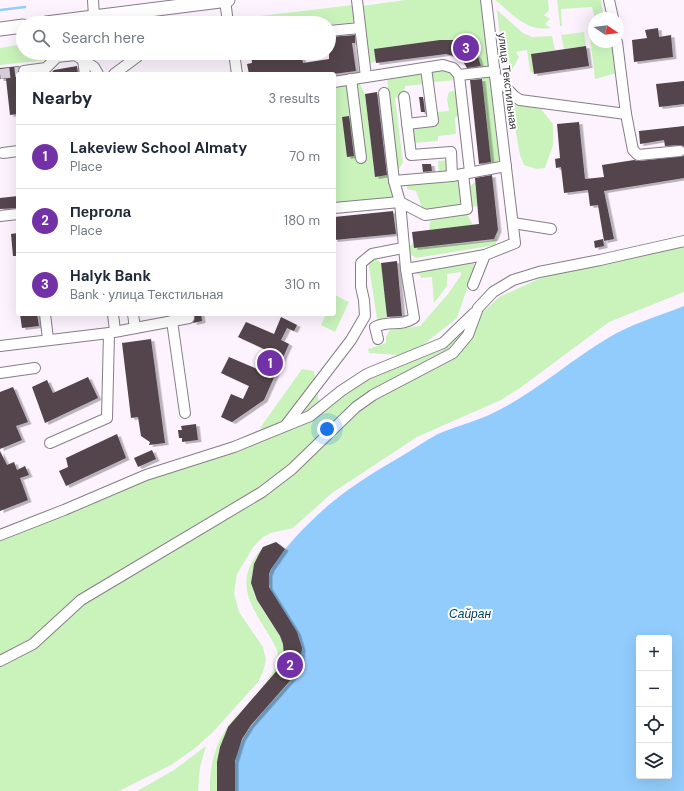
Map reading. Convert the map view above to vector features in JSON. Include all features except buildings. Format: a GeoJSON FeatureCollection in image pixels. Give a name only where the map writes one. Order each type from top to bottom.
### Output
{"type":"FeatureCollection","features":[{"type":"Feature","properties":{"kind":"main road"},"geometry":{"type":"LineString","coordinates":[[146,16],[228,0]]}},
{"type":"Feature","properties":{"kind":"main road"},"geometry":{"type":"LineString","coordinates":[[0,29],[16,27]]}},
{"type":"Feature","properties":{"kind":"street"},"geometry":{"type":"LineString","coordinates":[[93,0],[94,16]]}},
{"type":"Feature","properties":{"kind":"street"},"geometry":{"type":"LineString","coordinates":[[225,0],[227,16]]}},
{"type":"Feature","properties":{"kind":"street"},"geometry":{"type":"LineString","coordinates":[[357,0],[366,77]]}},
{"type":"Feature","properties":{"kind":"street","name":"улица Текстильная"},"geometry":{"type":"LineString","coordinates":[[485,255],[515,243],[486,0]]}},
{"type":"Feature","properties":{"kind":"street"},"geometry":{"type":"LineString","coordinates":[[609,0],[612,12]]}},
{"type":"Feature","properties":{"kind":"street"},"geometry":{"type":"LineString","coordinates":[[336,31],[360,28]]}},
{"type":"Feature","properties":{"kind":"street"},"geometry":{"type":"LineString","coordinates":[[618,48],[626,114],[635,153],[638,155],[680,151]]}},
{"type":"Feature","properties":{"kind":"street"},"geometry":{"type":"LineString","coordinates":[[24,71],[46,68],[53,60]]}},
{"type":"Feature","properties":{"kind":"street"},"geometry":{"type":"LineString","coordinates":[[83,60],[85,72]]}},
{"type":"Feature","properties":{"kind":"street"},"geometry":{"type":"LineString","coordinates":[[83,60],[94,67],[97,72]]}},
{"type":"Feature","properties":{"kind":"street"},"geometry":{"type":"LineString","coordinates":[[117,72],[133,60]]}},
{"type":"Feature","properties":{"kind":"street"},"geometry":{"type":"LineString","coordinates":[[235,60],[237,72]]}},
{"type":"Feature","properties":{"kind":"street"},"geometry":{"type":"LineString","coordinates":[[336,82],[443,66],[453,68],[459,75],[467,209],[425,215],[400,202],[336,208]]}},
{"type":"Feature","properties":{"kind":"street"},"geometry":{"type":"LineString","coordinates":[[407,124],[433,120],[426,68]]}},
{"type":"Feature","properties":{"kind":"street"},"geometry":{"type":"LineString","coordinates":[[459,75],[495,73],[514,96],[520,100],[626,114]]}},
{"type":"Feature","properties":{"kind":"street"},"geometry":{"type":"LineString","coordinates":[[351,79],[361,158]]}},
{"type":"Feature","properties":{"kind":"street"},"geometry":{"type":"LineString","coordinates":[[378,340],[375,327],[382,323],[406,324],[414,318],[403,248],[400,202],[394,181],[384,93]]}},
{"type":"Feature","properties":{"kind":"street"},"geometry":{"type":"LineString","coordinates":[[404,97],[411,156],[451,152],[452,176]]}},
{"type":"Feature","properties":{"kind":"street"},"geometry":{"type":"LineString","coordinates":[[3,153],[16,151]]}},
{"type":"Feature","properties":{"kind":"street"},"geometry":{"type":"LineString","coordinates":[[394,181],[452,176],[506,166]]}},
{"type":"Feature","properties":{"kind":"street"},"geometry":{"type":"LineString","coordinates":[[0,216],[16,214]]}},
{"type":"Feature","properties":{"kind":"street"},"geometry":{"type":"LineString","coordinates":[[513,223],[551,229]]}},
{"type":"Feature","properties":{"kind":"street"},"geometry":{"type":"LineString","coordinates":[[0,535],[64,510],[146,475],[234,447],[284,428],[310,416],[341,391],[367,374],[443,343],[492,292],[513,280],[539,272],[684,241]]}},
{"type":"Feature","properties":{"kind":"street"},"geometry":{"type":"LineString","coordinates":[[284,428],[351,340],[365,316],[361,287],[361,263],[372,254],[403,248]]}},
{"type":"Feature","properties":{"kind":"street"},"geometry":{"type":"LineString","coordinates":[[406,269],[485,255]]}},
{"type":"Feature","properties":{"kind":"street"},"geometry":{"type":"LineString","coordinates":[[473,285],[485,255]]}},
{"type":"Feature","properties":{"kind":"street"},"geometry":{"type":"LineString","coordinates":[[0,662],[33,644],[81,600],[262,492],[292,469],[356,407],[373,395],[453,353],[468,335],[478,308]]}},
{"type":"Feature","properties":{"kind":"street"},"geometry":{"type":"LineString","coordinates":[[45,316],[48,339]]}},
{"type":"Feature","properties":{"kind":"street"},"geometry":{"type":"LineString","coordinates":[[50,443],[107,418],[113,316]]}},
{"type":"Feature","properties":{"kind":"street"},"geometry":{"type":"LineString","coordinates":[[133,316],[135,328]]}},
{"type":"Feature","properties":{"kind":"street"},"geometry":{"type":"LineString","coordinates":[[0,346],[112,332],[189,318],[188,316]]}},
{"type":"Feature","properties":{"kind":"street"},"geometry":{"type":"LineString","coordinates":[[172,321],[185,413]]}},
{"type":"Feature","properties":{"kind":"street"},"geometry":{"type":"LineString","coordinates":[[0,374],[35,368]]}},
{"type":"Feature","properties":{"kind":"green space"},"geometry":{"type":"Polygon","coordinates":[[[405,0],[481,0],[501,160],[491,163],[481,67],[478,57],[469,47],[454,40],[370,63],[362,6],[405,0]]]}},
{"type":"Feature","properties":{"kind":"green space"},"geometry":{"type":"Polygon","coordinates":[[[495,0],[548,0],[549,10],[544,15],[550,19],[545,24],[551,28],[542,29],[527,25],[495,0]]]}},
{"type":"Feature","properties":{"kind":"green space"},"geometry":{"type":"Polygon","coordinates":[[[557,0],[601,0],[603,12],[593,12],[592,7],[561,9],[562,26],[560,26],[557,0]]]}},
{"type":"Feature","properties":{"kind":"green space"},"geometry":{"type":"Polygon","coordinates":[[[353,5],[355,22],[336,24],[336,16],[260,16],[353,5]]]}},
{"type":"Feature","properties":{"kind":"green space"},"geometry":{"type":"Polygon","coordinates":[[[497,10],[523,33],[532,37],[552,36],[555,50],[531,54],[534,74],[530,71],[527,50],[516,52],[519,57],[512,70],[502,58],[497,10]]]}},
{"type":"Feature","properties":{"kind":"green space"},"geometry":{"type":"Polygon","coordinates":[[[584,32],[586,46],[564,49],[561,35],[584,32]]]}},
{"type":"Feature","properties":{"kind":"green space"},"geometry":{"type":"Polygon","coordinates":[[[16,45],[16,60],[48,60],[0,65],[0,48],[16,45]]]}},
{"type":"Feature","properties":{"kind":"green space"},"geometry":{"type":"Polygon","coordinates":[[[591,48],[612,48],[617,73],[595,79],[591,48]]]}},
{"type":"Feature","properties":{"kind":"green space"},"geometry":{"type":"Polygon","coordinates":[[[443,70],[456,75],[455,80],[435,82],[430,80],[429,72],[443,70]]]}},
{"type":"Feature","properties":{"kind":"green space"},"geometry":{"type":"Polygon","coordinates":[[[424,71],[426,84],[405,86],[404,97],[395,98],[403,163],[395,174],[387,77],[424,71]]]}},
{"type":"Feature","properties":{"kind":"green space"},"geometry":{"type":"Polygon","coordinates":[[[359,82],[365,94],[375,176],[388,175],[395,198],[336,204],[336,85],[359,82]]]}},
{"type":"Feature","properties":{"kind":"green space"},"geometry":{"type":"Polygon","coordinates":[[[458,90],[461,116],[455,117],[456,134],[438,136],[438,141],[414,143],[413,127],[437,125],[436,112],[449,111],[447,99],[449,92],[458,90]]]}},
{"type":"Feature","properties":{"kind":"green space"},"geometry":{"type":"Polygon","coordinates":[[[510,100],[541,109],[553,124],[553,145],[545,168],[537,169],[524,165],[520,155],[510,100]]]}},
{"type":"Feature","properties":{"kind":"green space"},"geometry":{"type":"Polygon","coordinates":[[[451,160],[452,174],[439,174],[438,161],[451,160]]]}},
{"type":"Feature","properties":{"kind":"green space"},"geometry":{"type":"Polygon","coordinates":[[[461,177],[463,206],[423,211],[416,191],[407,189],[407,182],[461,177]]]}},
{"type":"Feature","properties":{"kind":"green space"},"geometry":{"type":"Polygon","coordinates":[[[475,182],[478,206],[470,207],[468,188],[475,182]]]}},
{"type":"Feature","properties":{"kind":"green space"},"geometry":{"type":"Polygon","coordinates":[[[467,214],[473,225],[429,230],[430,221],[467,214]]]}},
{"type":"Feature","properties":{"kind":"green space"},"geometry":{"type":"Polygon","coordinates":[[[497,236],[496,245],[416,258],[410,254],[409,247],[413,243],[414,248],[491,241],[497,236]]]}},
{"type":"Feature","properties":{"kind":"green space"},"geometry":{"type":"Polygon","coordinates":[[[684,247],[684,292],[609,322],[520,388],[501,400],[417,437],[332,493],[293,528],[271,533],[263,537],[254,546],[237,574],[234,593],[239,612],[263,647],[266,660],[263,672],[258,682],[213,732],[194,749],[171,765],[119,791],[0,791],[0,538],[146,480],[314,419],[365,381],[442,350],[499,297],[543,277],[684,247]]]}},
{"type":"Feature","properties":{"kind":"green space"},"geometry":{"type":"Polygon","coordinates":[[[376,259],[381,263],[387,318],[377,319],[368,260],[376,259]]]}},
{"type":"Feature","properties":{"kind":"green space"},"geometry":{"type":"Polygon","coordinates":[[[472,261],[474,263],[474,268],[457,318],[423,345],[398,355],[369,353],[368,349],[386,343],[386,337],[390,330],[420,326],[448,294],[461,275],[461,272],[447,274],[447,286],[434,303],[432,277],[421,278],[420,275],[414,273],[413,269],[472,261]]]}},
{"type":"Feature","properties":{"kind":"green space"},"geometry":{"type":"Polygon","coordinates":[[[336,296],[349,302],[335,332],[321,325],[325,316],[336,316],[336,296]]]}},
{"type":"Feature","properties":{"kind":"green space"},"geometry":{"type":"Polygon","coordinates":[[[302,369],[314,371],[319,403],[312,410],[267,431],[260,428],[302,369]]]}},
{"type":"Feature","properties":{"kind":"green space"},"geometry":{"type":"Polygon","coordinates":[[[263,547],[256,560],[253,571],[253,589],[256,598],[284,645],[282,664],[266,682],[276,667],[278,654],[274,643],[250,602],[246,581],[248,570],[263,547]]]}},
{"type":"Feature","properties":{"kind":"green space"},"geometry":{"type":"Polygon","coordinates":[[[240,712],[228,730],[221,749],[217,769],[217,791],[210,791],[211,769],[216,748],[232,720],[240,712]]]}},
{"type":"Feature","properties":{"kind":"green space"},"geometry":{"type":"Polygon","coordinates":[[[206,746],[200,767],[198,791],[137,791],[174,770],[206,746]]]}},
{"type":"Feature","properties":{"kind":"water","name":"Сайран"},"geometry":{"type":"Polygon","coordinates":[[[684,306],[684,791],[235,791],[234,774],[236,760],[239,747],[244,736],[291,680],[300,666],[302,652],[299,639],[293,626],[271,592],[269,581],[273,566],[293,540],[330,504],[370,475],[438,434],[494,413],[529,393],[608,338],[636,324],[684,306]]]}},
{"type":"Feature","properties":{"kind":"waterway"},"geometry":{"type":"LineString","coordinates":[[0,10],[25,7]]}},
{"type":"Feature","properties":{"kind":"tunnel"},"geometry":{"type":"LineString","coordinates":[[0,74],[24,71]]}},
{"type":"Feature","properties":{"kind":"place","name":"Halyk Bank"},"geometry":{"type":"Point","coordinates":[466,48]}},
{"type":"Feature","properties":{"kind":"place","name":"Lakeview School Almaty"},"geometry":{"type":"Point","coordinates":[270,363]}},
{"type":"Feature","properties":{"kind":"place","name":"Пергола"},"geometry":{"type":"Point","coordinates":[290,665]}}]}
